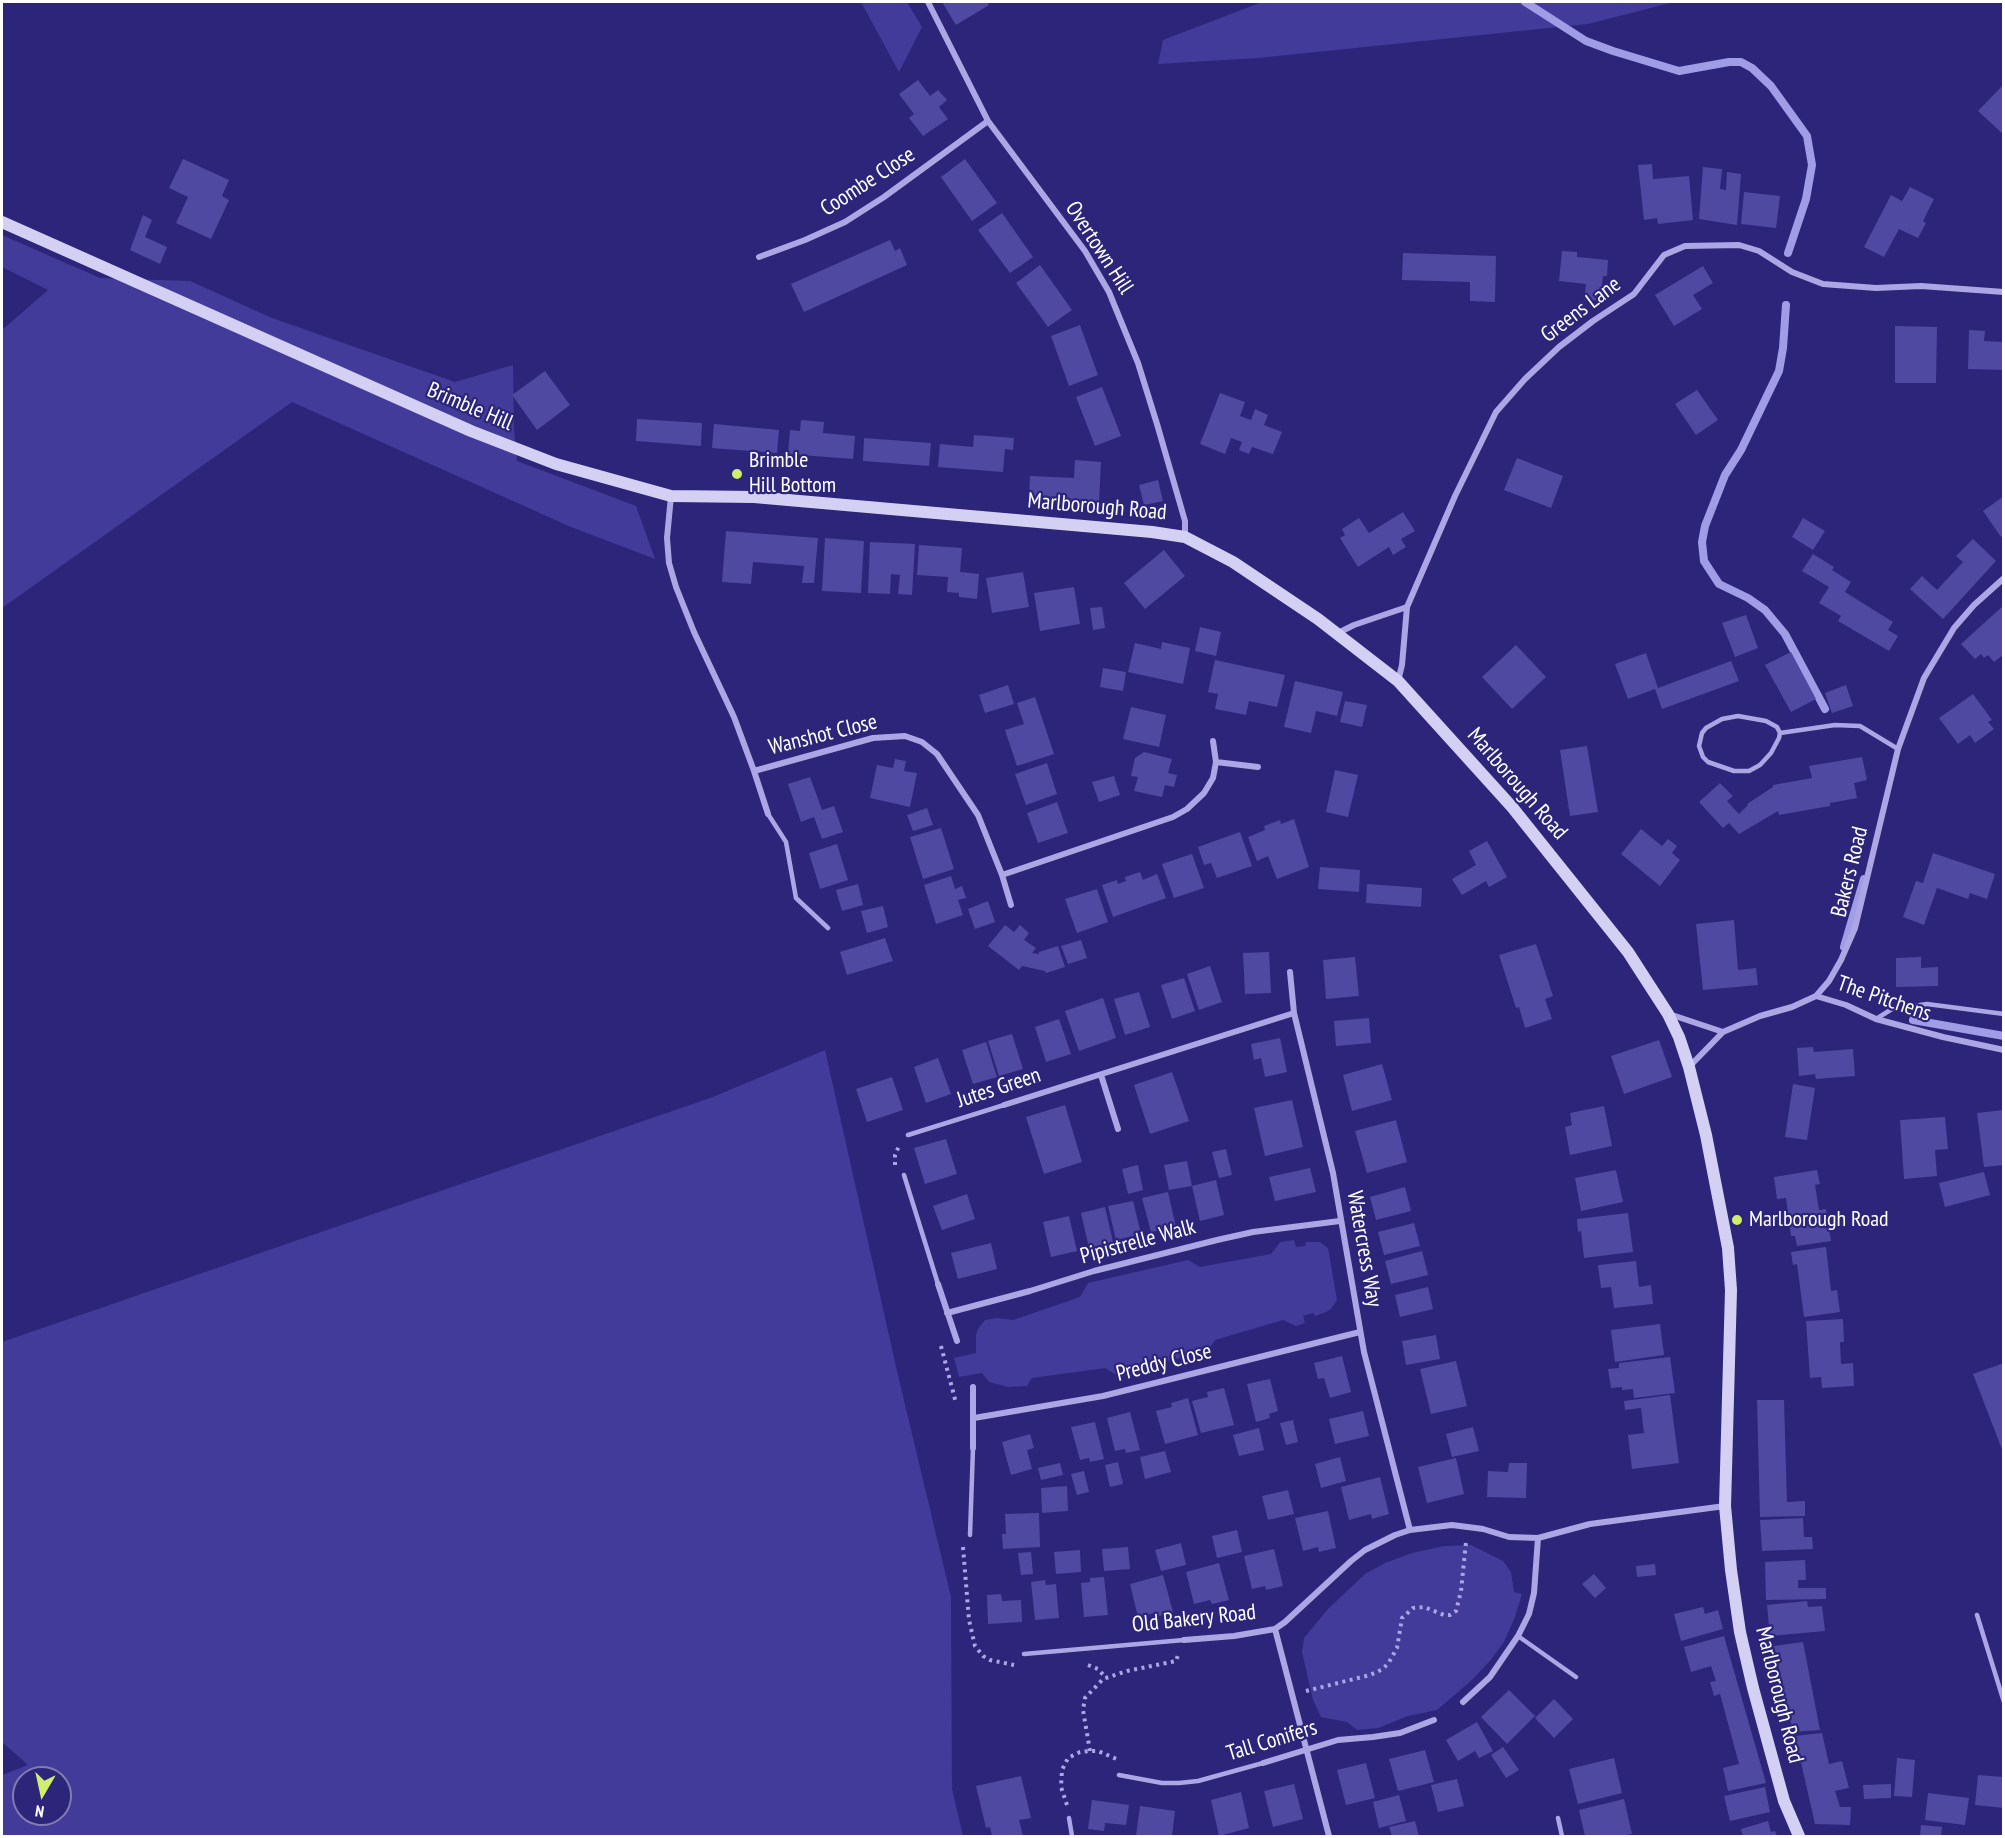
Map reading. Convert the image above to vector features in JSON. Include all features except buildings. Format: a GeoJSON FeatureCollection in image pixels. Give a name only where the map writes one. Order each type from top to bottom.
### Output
{"type":"FeatureCollection","features":[{"type":"Feature","properties":{"kind":"main road","name":"Brimble Hill"},"geometry":{"type":"LineString","coordinates":[[2,222],[471,431],[556,464],[671,496],[754,497],[953,515]]}},
{"type":"Feature","properties":{"kind":"main road","name":"Marlborough Road"},"geometry":{"type":"LineString","coordinates":[[953,515],[1152,532],[1185,537],[1233,562],[1337,633],[1398,681],[1512,807],[1628,952],[1668,1014],[1679,1036],[1689,1067],[1726,1229],[1730,1269],[1730,1354],[1725,1506],[1740,1632],[1784,1801],[1799,1836]]}},
{"type":"Feature","properties":{"kind":"street","name":"Overtown Hill"},"geometry":{"type":"LineString","coordinates":[[928,2],[988,121],[1085,251],[1118,311],[1138,363],[1157,424],[1185,521],[1185,537]]}},
{"type":"Feature","properties":{"kind":"street","name":"Coombe Close"},"geometry":{"type":"LineString","coordinates":[[759,257],[845,222],[884,197],[988,121]]}},
{"type":"Feature","properties":{"kind":"street","name":"Greens Lane"},"geometry":{"type":"LineString","coordinates":[[1398,681],[1402,664],[1407,607],[1455,496],[1496,412],[1525,379],[1559,347],[1634,294],[1664,255],[1685,246],[1739,245],[1759,251],[1792,273],[1822,284],[1876,288],[1921,286],[2004,292]]}},
{"type":"Feature","properties":{"kind":"street","name":"Wanshot Close"},"geometry":{"type":"LineString","coordinates":[[671,496],[667,538],[669,562],[676,587],[694,632],[734,717],[768,814]]}},
{"type":"Feature","properties":{"kind":"street","name":"Bakers Road"},"geometry":{"type":"LineString","coordinates":[[1816,996],[1829,981],[1855,928],[1898,749],[1924,678],[1954,628],[1974,605],[2004,578]]}},
{"type":"Feature","properties":{"kind":"street"},"geometry":{"type":"LineString","coordinates":[[1337,633],[1407,607]]}},
{"type":"Feature","properties":{"kind":"street","name":"Wanshot Close"},"geometry":{"type":"LineString","coordinates":[[754,771],[873,738],[905,736],[922,742],[937,754],[978,815],[1002,875],[1011,905]]}},
{"type":"Feature","properties":{"kind":"street"},"geometry":{"type":"LineString","coordinates":[[1002,875],[1173,818],[1204,793],[1213,778],[1216,762],[1214,741]]}},
{"type":"Feature","properties":{"kind":"street"},"geometry":{"type":"LineString","coordinates":[[1216,762],[1258,767]]}},
{"type":"Feature","properties":{"kind":"street","name":"Watercress Way"},"geometry":{"type":"LineString","coordinates":[[1290,972],[1294,1013],[1333,1173],[1360,1332],[1410,1530]]}},
{"type":"Feature","properties":{"kind":"street","name":"The Pitchens"},"geometry":{"type":"LineString","coordinates":[[1689,1067],[1723,1032],[1816,996],[1846,1005],[1876,1019],[2004,1050]]}},
{"type":"Feature","properties":{"kind":"street","name":"Jutes Green"},"geometry":{"type":"LineString","coordinates":[[1004,1105],[1294,1013]]}},
{"type":"Feature","properties":{"kind":"street"},"geometry":{"type":"LineString","coordinates":[[1668,1014],[1723,1032]]}},
{"type":"Feature","properties":{"kind":"street"},"geometry":{"type":"LineString","coordinates":[[1101,1075],[1118,1129]]}},
{"type":"Feature","properties":{"kind":"street","name":"Pipistrelle Walk"},"geometry":{"type":"LineString","coordinates":[[947,1313],[1218,1239],[1253,1232],[1340,1221]]}},
{"type":"Feature","properties":{"kind":"street"},"geometry":{"type":"LineString","coordinates":[[938,1284],[957,1341]]}},
{"type":"Feature","properties":{"kind":"street","name":"Preddy Close"},"geometry":{"type":"LineString","coordinates":[[974,1418],[1103,1396],[1360,1332]]}},
{"type":"Feature","properties":{"kind":"street"},"geometry":{"type":"LineString","coordinates":[[973,1387],[973,1448]]}},
{"type":"Feature","properties":{"kind":"street","name":"Old Bakery Road"},"geometry":{"type":"LineString","coordinates":[[1184,1640],[1234,1636],[1275,1629],[1351,1561],[1380,1542],[1410,1530],[1452,1525],[1469,1526],[1509,1537],[1538,1538],[1590,1524],[1725,1506]]}},
{"type":"Feature","properties":{"kind":"street"},"geometry":{"type":"LineString","coordinates":[[1463,1702],[1490,1677],[1518,1636],[1529,1614],[1534,1593],[1538,1538]]}},
{"type":"Feature","properties":{"kind":"street"},"geometry":{"type":"LineString","coordinates":[[1275,1629],[1329,1836]]}},
{"type":"Feature","properties":{"kind":"street","name":"Tall Conifers"},"geometry":{"type":"LineString","coordinates":[[1263,1763],[1338,1740],[1400,1732],[1434,1720]]}},
{"type":"Feature","properties":{"kind":"lane"},"geometry":{"type":"LineString","coordinates":[[1738,716],[1766,721],[1777,727],[1780,733],[1765,761],[1749,771],[1734,771],[1714,765],[1703,758],[1699,746],[1702,733],[1706,728],[1722,719],[1738,716]]}},
{"type":"Feature","properties":{"kind":"lane"},"geometry":{"type":"LineString","coordinates":[[1780,733],[1844,724],[1852,725],[1868,730],[1898,749]]}},
{"type":"Feature","properties":{"kind":"lane","name":"Wanshot Close"},"geometry":{"type":"LineString","coordinates":[[768,814],[786,842],[796,898],[828,928]]}},
{"type":"Feature","properties":{"kind":"lane"},"geometry":{"type":"LineString","coordinates":[[1876,1019],[1892,1008],[1927,1004],[2004,1014]]}},
{"type":"Feature","properties":{"kind":"lane","name":"Jutes Green"},"geometry":{"type":"LineString","coordinates":[[908,1136],[1004,1105]]}},
{"type":"Feature","properties":{"kind":"lane"},"geometry":{"type":"LineString","coordinates":[[904,1175],[938,1284]]}},
{"type":"Feature","properties":{"kind":"lane"},"geometry":{"type":"LineString","coordinates":[[970,1535],[973,1448]]}},
{"type":"Feature","properties":{"kind":"lane"},"geometry":{"type":"LineString","coordinates":[[1977,1615],[2004,1702]]}},
{"type":"Feature","properties":{"kind":"lane"},"geometry":{"type":"LineString","coordinates":[[1518,1636],[1576,1677]]}},
{"type":"Feature","properties":{"kind":"lane","name":"Old Bakery Road"},"geometry":{"type":"LineString","coordinates":[[1024,1654],[1184,1640]]}},
{"type":"Feature","properties":{"kind":"lane","name":"Tall Conifers"},"geometry":{"type":"LineString","coordinates":[[1119,1775],[1162,1783],[1179,1783],[1198,1781],[1263,1763]]}},
{"type":"Feature","properties":{"kind":"lane"},"geometry":{"type":"LineString","coordinates":[[1069,1818],[1072,1836]]}},
{"type":"Feature","properties":{"kind":"lane"},"geometry":{"type":"LineString","coordinates":[[1558,1818],[1562,1836]]}},
{"type":"Feature","properties":{"kind":"path"},"geometry":{"type":"LineString","coordinates":[[904,1175],[896,1172],[895,1164],[897,1149],[908,1136]]}},
{"type":"Feature","properties":{"kind":"path"},"geometry":{"type":"LineString","coordinates":[[1294,1696],[1381,1670],[1389,1664],[1397,1648],[1402,1618],[1413,1608],[1424,1607],[1444,1615],[1450,1615],[1456,1611],[1461,1591],[1469,1526]]}},
{"type":"Feature","properties":{"kind":"path"},"geometry":{"type":"LineString","coordinates":[[1090,1751],[1083,1710],[1085,1698],[1103,1679],[1127,1671],[1176,1661],[1184,1640]]}},
{"type":"Feature","properties":{"kind":"path"},"geometry":{"type":"LineString","coordinates":[[1069,1818],[1061,1787],[1062,1770],[1068,1758],[1080,1752],[1098,1751],[1120,1760],[1119,1775]]}},
{"type":"Feature","properties":{"kind":"shaded area"},"geometry":{"type":"Polygon","coordinates":[[[861,2],[907,2],[922,27],[899,72],[861,2]]]}},
{"type":"Feature","properties":{"kind":"shaded area"},"geometry":{"type":"Polygon","coordinates":[[[1262,2],[1674,2],[1588,24],[1258,58],[1158,64],[1163,40],[1262,2]]]}},
{"type":"Feature","properties":{"kind":"shaded area"},"geometry":{"type":"Polygon","coordinates":[[[2,235],[100,278],[190,281],[272,318],[455,382],[513,365],[517,461],[636,506],[655,559],[571,527],[292,402],[2,608],[2,330],[48,290],[2,267],[2,235]]]}},
{"type":"Feature","properties":{"kind":"shaded area"},"geometry":{"type":"Polygon","coordinates":[[[825,1050],[897,1371],[951,1597],[952,1789],[963,1836],[2,1836],[2,1775],[12,1771],[12,1826],[72,1826],[72,1766],[25,1766],[28,1765],[2,1742],[2,1342],[713,1097],[825,1050]]]}},
{"type":"Feature","properties":{"kind":"shaded area"},"geometry":{"type":"Polygon","coordinates":[[[1294,1240],[1296,1247],[1306,1246],[1305,1242],[1320,1242],[1328,1248],[1337,1300],[1326,1312],[1315,1316],[1313,1313],[1303,1316],[1305,1323],[1296,1326],[1283,1320],[1215,1340],[1208,1351],[1115,1374],[1105,1368],[1032,1378],[1027,1386],[1008,1387],[989,1382],[982,1373],[959,1377],[954,1358],[976,1353],[976,1335],[985,1320],[997,1318],[1013,1320],[1080,1297],[1088,1283],[1188,1260],[1200,1267],[1271,1254],[1280,1242],[1294,1240]]]}},
{"type":"Feature","properties":{"kind":"shaded area"},"geometry":{"type":"Polygon","coordinates":[[[1471,1545],[1503,1561],[1511,1572],[1514,1592],[1522,1594],[1504,1642],[1490,1661],[1437,1710],[1408,1716],[1378,1728],[1357,1730],[1347,1722],[1321,1717],[1313,1700],[1302,1652],[1304,1638],[1328,1609],[1365,1574],[1385,1563],[1412,1553],[1444,1546],[1471,1545]]]}},
{"type":"Feature","properties":{"kind":"waterway"},"geometry":{"type":"LineString","coordinates":[[1525,2],[1586,41],[1613,51],[1679,71],[1741,62],[1752,68],[1771,86],[1807,136],[1812,165],[1806,199],[1788,253]]}},
{"type":"Feature","properties":{"kind":"waterway"},"geometry":{"type":"LineString","coordinates":[[1786,305],[1779,371],[1741,450],[1725,475],[1705,526],[1702,542],[1704,561],[1719,584],[1748,598],[1765,610],[1785,634],[1825,709]]}},
{"type":"Feature","properties":{"kind":"waterway"},"geometry":{"type":"LineString","coordinates":[[1844,947],[1864,879]]}},
{"type":"Feature","properties":{"kind":"waterway"},"geometry":{"type":"LineString","coordinates":[[1913,1020],[2004,1036]]}},
{"type":"Feature","properties":{"kind":"place","name":"Brimble Hill Bottom"},"geometry":{"type":"Point","coordinates":[737,474]}},
{"type":"Feature","properties":{"kind":"place","name":"Marlborough Road"},"geometry":{"type":"Point","coordinates":[1737,1220]}}]}
